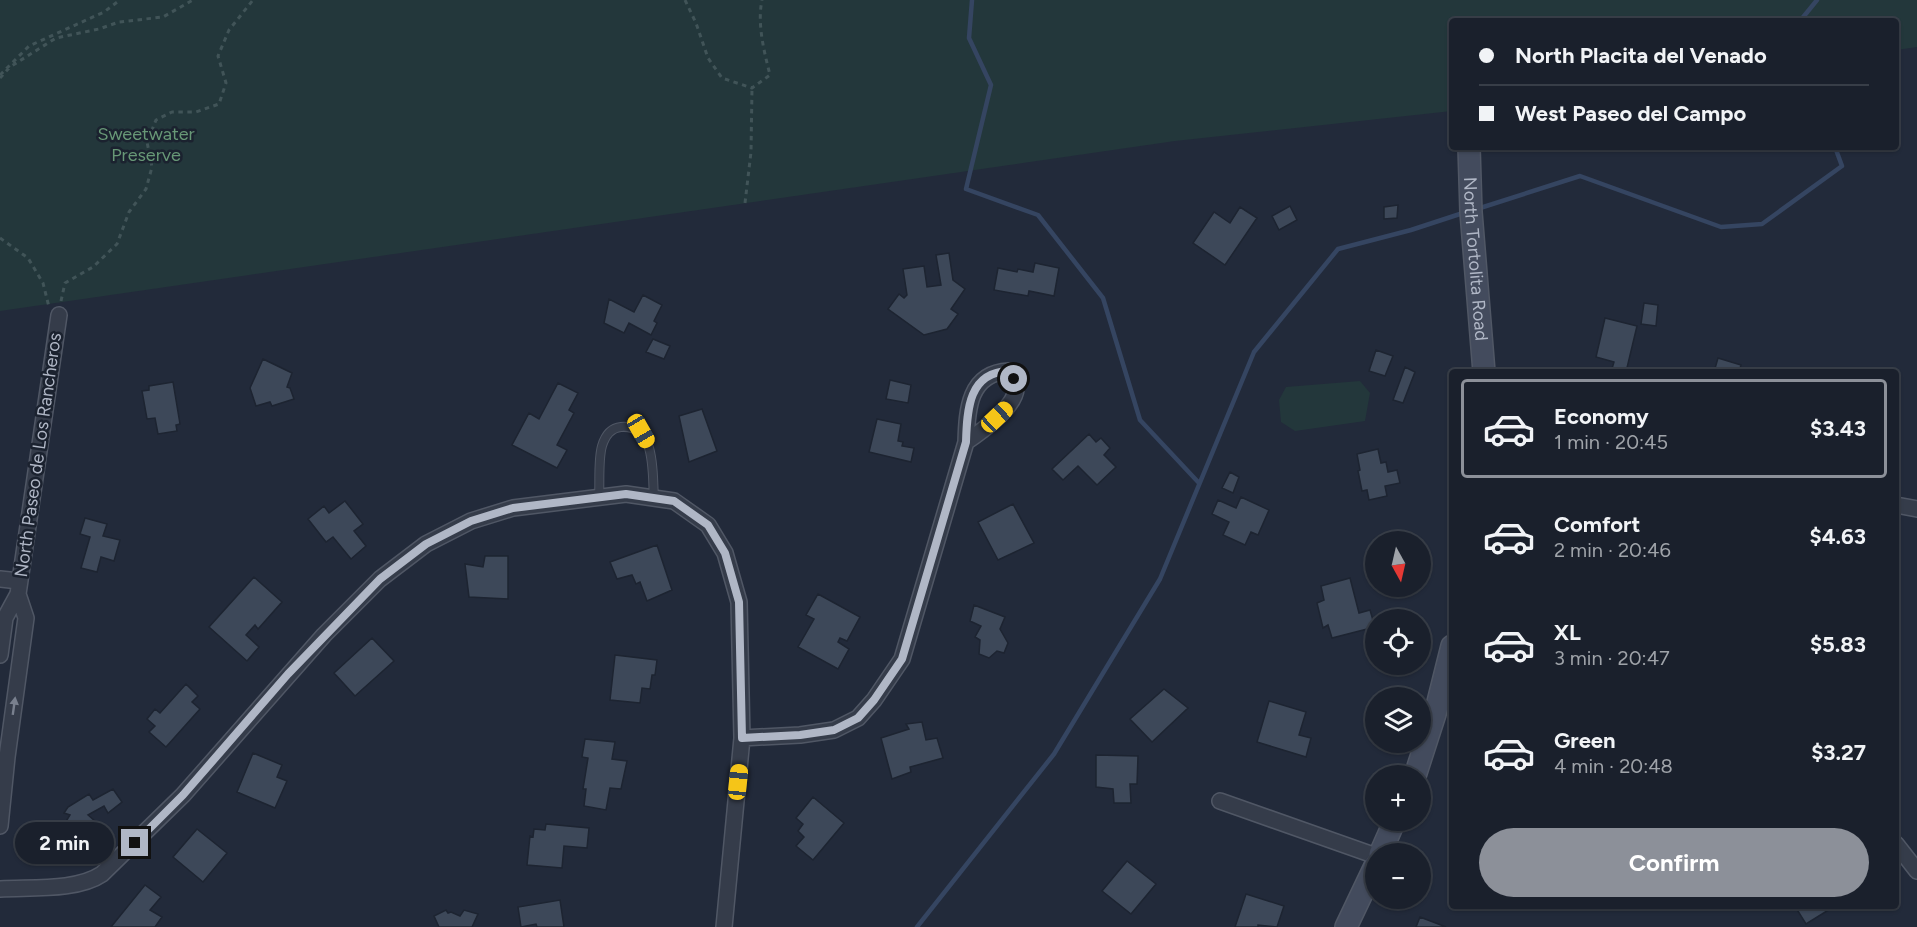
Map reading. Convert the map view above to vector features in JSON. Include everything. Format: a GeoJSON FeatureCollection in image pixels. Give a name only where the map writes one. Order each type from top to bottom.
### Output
{"type":"FeatureCollection","features":[{"type":"Feature","properties":{"kind":"street","name":"North Tortolita Road"},"geometry":{"type":"LineString","coordinates":[[1469,150],[1484,369]]}},
{"type":"Feature","properties":{"kind":"street","name":"North Paseo de Los Rancheros"},"geometry":{"type":"LineString","coordinates":[[0,656],[5,618],[18,588],[59,315]]}},
{"type":"Feature","properties":{"kind":"street"},"geometry":{"type":"LineString","coordinates":[[742,738],[800,735],[834,730],[858,718],[874,700],[902,659],[966,442],[967,422],[975,387],[985,376],[996,371],[1009,371],[1017,390],[1009,405],[984,430],[966,442]]}},
{"type":"Feature","properties":{"kind":"street"},"geometry":{"type":"LineString","coordinates":[[0,889],[79,884],[92,881],[102,874],[183,795],[324,635],[380,579],[426,544],[471,521],[513,508],[626,494],[674,501],[708,525],[725,553],[739,602],[742,738],[724,927]]}},
{"type":"Feature","properties":{"kind":"street"},"geometry":{"type":"LineString","coordinates":[[1899,506],[1917,509]]}},
{"type":"Feature","properties":{"kind":"street"},"geometry":{"type":"LineString","coordinates":[[0,579],[18,588]]}},
{"type":"Feature","properties":{"kind":"street","name":"North Paseo de Los Rancheros"},"geometry":{"type":"LineString","coordinates":[[0,826],[26,618],[18,588]]}},
{"type":"Feature","properties":{"kind":"street"},"geometry":{"type":"LineString","coordinates":[[1419,765],[1435,714],[1449,658]]}},
{"type":"Feature","properties":{"kind":"street"},"geometry":{"type":"LineString","coordinates":[[1220,801],[1365,852]]}},
{"type":"Feature","properties":{"kind":"street"},"geometry":{"type":"LineString","coordinates":[[1899,848],[1917,871]]}},
{"type":"Feature","properties":{"kind":"street"},"geometry":{"type":"LineString","coordinates":[[1346,927],[1365,887]]}},
{"type":"Feature","properties":{"kind":"lane"},"geometry":{"type":"LineString","coordinates":[[599,498],[602,446],[609,432],[618,428],[632,427],[641,431],[649,446],[654,498]]}},
{"type":"Feature","properties":{"kind":"path"},"geometry":{"type":"LineString","coordinates":[[0,76],[29,46],[104,12],[120,0]]}},
{"type":"Feature","properties":{"kind":"path"},"geometry":{"type":"LineString","coordinates":[[0,76],[10,67],[56,38],[99,29],[119,22],[163,17],[193,0]]}},
{"type":"Feature","properties":{"kind":"path"},"geometry":{"type":"LineString","coordinates":[[0,238],[28,258],[43,283],[49,308],[59,315],[65,283],[93,267],[117,244],[129,212],[146,189],[152,166],[147,142],[156,120],[172,112],[196,112],[219,104],[226,83],[218,56],[229,30],[253,0]]}},
{"type":"Feature","properties":{"kind":"path"},"geometry":{"type":"LineString","coordinates":[[685,0],[708,58],[722,78],[752,88]]}},
{"type":"Feature","properties":{"kind":"path"},"geometry":{"type":"LineString","coordinates":[[752,88],[770,75],[762,43],[760,9],[762,0]]}},
{"type":"Feature","properties":{"kind":"path"},"geometry":{"type":"LineString","coordinates":[[745,203],[751,152],[752,88]]}},
{"type":"Feature","properties":{"kind":"green space","name":"Sweetwater Preserve"},"geometry":{"type":"Polygon","coordinates":[[[0,0],[1917,0],[1917,47],[1899,50],[1899,18],[1449,18],[1449,111],[1175,141],[0,311],[0,0]]]}},
{"type":"Feature","properties":{"kind":"green space"},"geometry":{"type":"Polygon","coordinates":[[[1360,381],[1370,393],[1365,421],[1295,431],[1281,422],[1279,400],[1286,387],[1360,381]]]}},
{"type":"Feature","properties":{"kind":"building"},"geometry":{"type":"Polygon","coordinates":[[[1398,205],[1397,218],[1384,219],[1384,207],[1398,205]]]}},
{"type":"Feature","properties":{"kind":"building"},"geometry":{"type":"Polygon","coordinates":[[[1290,206],[1297,220],[1279,230],[1272,216],[1290,206]]]}},
{"type":"Feature","properties":{"kind":"building"},"geometry":{"type":"Polygon","coordinates":[[[1240,207],[1257,218],[1225,265],[1193,243],[1214,212],[1230,223],[1240,207]]]}},
{"type":"Feature","properties":{"kind":"building"},"geometry":{"type":"Polygon","coordinates":[[[949,253],[953,280],[965,289],[951,309],[958,314],[947,329],[924,335],[888,309],[899,294],[904,298],[907,295],[903,269],[924,266],[927,287],[941,285],[936,255],[949,253]]]}},
{"type":"Feature","properties":{"kind":"building"},"geometry":{"type":"Polygon","coordinates":[[[1035,263],[1059,268],[1054,296],[1029,291],[1028,296],[994,290],[998,268],[1017,272],[1018,269],[1033,272],[1035,263]]]}},
{"type":"Feature","properties":{"kind":"building"},"geometry":{"type":"Polygon","coordinates":[[[643,295],[662,305],[654,321],[657,323],[651,335],[629,323],[624,333],[604,323],[609,299],[634,312],[643,295]]]}},
{"type":"Feature","properties":{"kind":"building"},"geometry":{"type":"Polygon","coordinates":[[[1644,303],[1658,305],[1656,326],[1641,324],[1644,303]]]}},
{"type":"Feature","properties":{"kind":"building"},"geometry":{"type":"Polygon","coordinates":[[[1605,318],[1637,326],[1627,369],[1612,369],[1614,362],[1596,357],[1605,318]]]}},
{"type":"Feature","properties":{"kind":"building"},"geometry":{"type":"Polygon","coordinates":[[[653,339],[670,346],[664,359],[646,352],[653,339]]]}},
{"type":"Feature","properties":{"kind":"building"},"geometry":{"type":"Polygon","coordinates":[[[1376,350],[1393,356],[1385,376],[1369,371],[1376,350]]]}},
{"type":"Feature","properties":{"kind":"building"},"geometry":{"type":"Polygon","coordinates":[[[1718,358],[1741,365],[1740,369],[1715,369],[1718,358]]]}},
{"type":"Feature","properties":{"kind":"building"},"geometry":{"type":"Polygon","coordinates":[[[263,359],[292,373],[287,387],[290,388],[294,399],[272,406],[270,402],[256,406],[250,388],[263,359]]]}},
{"type":"Feature","properties":{"kind":"building"},"geometry":{"type":"Polygon","coordinates":[[[1405,367],[1415,372],[1403,403],[1393,400],[1405,367]]]}},
{"type":"Feature","properties":{"kind":"building"},"geometry":{"type":"Polygon","coordinates":[[[890,380],[911,385],[908,403],[886,399],[890,380]]]}},
{"type":"Feature","properties":{"kind":"building"},"geometry":{"type":"Polygon","coordinates":[[[173,382],[180,424],[176,425],[177,431],[158,434],[155,418],[147,419],[142,391],[149,390],[149,386],[173,382]]]}},
{"type":"Feature","properties":{"kind":"building"},"geometry":{"type":"Polygon","coordinates":[[[558,383],[578,393],[569,410],[574,413],[557,445],[567,450],[557,468],[512,445],[529,413],[539,419],[558,383]]]}},
{"type":"Feature","properties":{"kind":"building"},"geometry":{"type":"Polygon","coordinates":[[[702,409],[717,451],[689,462],[679,416],[702,409]]]}},
{"type":"Feature","properties":{"kind":"building"},"geometry":{"type":"Polygon","coordinates":[[[877,419],[901,424],[898,441],[903,442],[902,446],[914,448],[911,462],[869,452],[877,419]]]}},
{"type":"Feature","properties":{"kind":"building"},"geometry":{"type":"Polygon","coordinates":[[[1089,434],[1096,442],[1101,438],[1110,448],[1104,455],[1116,467],[1097,485],[1078,466],[1063,480],[1052,469],[1089,434]]]}},
{"type":"Feature","properties":{"kind":"building"},"geometry":{"type":"Polygon","coordinates":[[[1378,449],[1381,463],[1386,462],[1388,472],[1397,470],[1400,483],[1385,486],[1387,496],[1369,500],[1367,490],[1362,491],[1357,454],[1378,449]]]}},
{"type":"Feature","properties":{"kind":"building"},"geometry":{"type":"Polygon","coordinates":[[[1230,472],[1239,477],[1233,493],[1222,488],[1230,472]]]}},
{"type":"Feature","properties":{"kind":"building"},"geometry":{"type":"Polygon","coordinates":[[[1241,497],[1269,510],[1258,535],[1251,532],[1245,545],[1223,535],[1229,522],[1212,514],[1218,500],[1236,508],[1241,497]]]}},
{"type":"Feature","properties":{"kind":"building"},"geometry":{"type":"Polygon","coordinates":[[[345,501],[363,524],[354,531],[366,546],[351,559],[333,537],[326,542],[308,519],[324,506],[329,513],[345,501]]]}},
{"type":"Feature","properties":{"kind":"building"},"geometry":{"type":"Polygon","coordinates":[[[1013,504],[1034,543],[998,560],[978,522],[1013,504]]]}},
{"type":"Feature","properties":{"kind":"building"},"geometry":{"type":"Polygon","coordinates":[[[85,518],[107,524],[103,536],[120,540],[114,561],[101,557],[97,572],[81,568],[90,537],[80,534],[85,518]]]}},
{"type":"Feature","properties":{"kind":"building"},"geometry":{"type":"Polygon","coordinates":[[[657,545],[672,590],[647,601],[640,582],[636,584],[632,575],[617,579],[610,562],[657,545]]]}},
{"type":"Feature","properties":{"kind":"building"},"geometry":{"type":"Polygon","coordinates":[[[485,556],[508,556],[508,599],[469,597],[465,564],[483,567],[485,556]]]}},
{"type":"Feature","properties":{"kind":"building"},"geometry":{"type":"Polygon","coordinates":[[[254,577],[282,602],[258,629],[255,625],[246,635],[259,647],[247,661],[209,627],[254,577]]]}},
{"type":"Feature","properties":{"kind":"building"},"geometry":{"type":"Polygon","coordinates":[[[1350,578],[1359,613],[1365,611],[1365,630],[1332,638],[1328,625],[1323,628],[1317,603],[1324,600],[1321,586],[1350,578]]]}},
{"type":"Feature","properties":{"kind":"building"},"geometry":{"type":"Polygon","coordinates":[[[818,594],[860,617],[847,641],[840,638],[838,642],[849,649],[838,669],[798,647],[814,619],[806,615],[818,594]]]}},
{"type":"Feature","properties":{"kind":"building"},"geometry":{"type":"Polygon","coordinates":[[[974,605],[1005,617],[1000,629],[1008,643],[1004,653],[997,651],[989,658],[979,654],[980,640],[975,637],[981,626],[970,621],[974,605]]]}},
{"type":"Feature","properties":{"kind":"building"},"geometry":{"type":"Polygon","coordinates":[[[372,638],[394,661],[355,696],[334,673],[372,638]]]}},
{"type":"Feature","properties":{"kind":"building"},"geometry":{"type":"Polygon","coordinates":[[[615,655],[657,660],[650,689],[642,688],[640,703],[610,700],[615,655]]]}},
{"type":"Feature","properties":{"kind":"building"},"geometry":{"type":"Polygon","coordinates":[[[186,684],[198,696],[192,702],[200,709],[166,747],[149,732],[155,726],[147,719],[155,709],[160,713],[186,684]]]}},
{"type":"Feature","properties":{"kind":"building"},"geometry":{"type":"Polygon","coordinates":[[[1164,689],[1188,708],[1152,742],[1130,719],[1164,689]]]}},
{"type":"Feature","properties":{"kind":"building"},"geometry":{"type":"Polygon","coordinates":[[[1269,701],[1306,712],[1299,735],[1311,738],[1306,757],[1257,742],[1269,701]]]}},
{"type":"Feature","properties":{"kind":"building"},"geometry":{"type":"Polygon","coordinates":[[[922,722],[926,740],[937,738],[943,758],[910,767],[911,772],[892,779],[881,738],[909,729],[906,724],[922,722]]]}},
{"type":"Feature","properties":{"kind":"building"},"geometry":{"type":"Polygon","coordinates":[[[585,739],[615,742],[612,759],[627,761],[621,789],[610,788],[606,810],[584,806],[586,789],[583,789],[588,758],[582,757],[585,739]]]}},
{"type":"Feature","properties":{"kind":"building"},"geometry":{"type":"Polygon","coordinates":[[[253,753],[282,765],[277,777],[287,781],[275,808],[237,792],[253,753]]]}},
{"type":"Feature","properties":{"kind":"building"},"geometry":{"type":"Polygon","coordinates":[[[1096,755],[1138,756],[1137,784],[1130,784],[1131,803],[1114,803],[1113,789],[1096,787],[1096,755]]]}},
{"type":"Feature","properties":{"kind":"building"},"geometry":{"type":"Polygon","coordinates":[[[113,789],[122,802],[108,813],[104,806],[88,815],[96,822],[88,839],[82,836],[78,846],[57,836],[70,815],[64,813],[68,807],[89,794],[93,800],[113,789]]]}},
{"type":"Feature","properties":{"kind":"building"},"geometry":{"type":"Polygon","coordinates":[[[813,797],[844,823],[813,860],[796,846],[804,837],[798,831],[803,824],[796,818],[813,797]]]}},
{"type":"Feature","properties":{"kind":"building"},"geometry":{"type":"Polygon","coordinates":[[[546,824],[589,828],[587,848],[564,846],[562,868],[527,865],[530,836],[533,837],[534,829],[545,830],[546,824]]]}},
{"type":"Feature","properties":{"kind":"building"},"geometry":{"type":"Polygon","coordinates":[[[197,829],[227,853],[203,882],[173,857],[197,829]]]}},
{"type":"Feature","properties":{"kind":"building"},"geometry":{"type":"Polygon","coordinates":[[[1127,861],[1156,884],[1131,914],[1102,891],[1127,861]]]}},
{"type":"Feature","properties":{"kind":"building"},"geometry":{"type":"Polygon","coordinates":[[[145,885],[161,897],[150,910],[162,917],[155,927],[111,927],[145,885]]]}},
{"type":"Feature","properties":{"kind":"building"},"geometry":{"type":"Polygon","coordinates":[[[1246,894],[1284,906],[1277,927],[1258,925],[1258,927],[1235,927],[1246,894]]]}},
{"type":"Feature","properties":{"kind":"building"},"geometry":{"type":"Polygon","coordinates":[[[560,900],[564,927],[537,927],[536,924],[521,927],[518,907],[560,900]]]}},
{"type":"Feature","properties":{"kind":"building"},"geometry":{"type":"Polygon","coordinates":[[[1797,909],[1830,909],[1806,924],[1797,909]]]}},
{"type":"Feature","properties":{"kind":"building"},"geometry":{"type":"Polygon","coordinates":[[[446,910],[448,913],[460,916],[464,910],[478,914],[472,927],[439,927],[434,916],[446,910]]]}},
{"type":"Feature","properties":{"kind":"building"},"geometry":{"type":"Polygon","coordinates":[[[1420,917],[1446,927],[1416,927],[1420,917]]]}},
{"type":"Feature","properties":{"kind":"waterway"},"geometry":{"type":"LineString","coordinates":[[972,0],[969,38],[991,85],[966,189],[1038,215],[1103,298],[1140,420],[1199,483]]}},
{"type":"Feature","properties":{"kind":"waterway"},"geometry":{"type":"LineString","coordinates":[[1802,18],[1817,0]]}},
{"type":"Feature","properties":{"kind":"waterway"},"geometry":{"type":"LineString","coordinates":[[1477,209],[1580,176],[1721,227],[1762,224],[1842,166],[1836,150]]}},
{"type":"Feature","properties":{"kind":"waterway"},"geometry":{"type":"LineString","coordinates":[[917,927],[1054,754],[1160,579],[1254,352],[1338,249],[1411,230],[1466,212]]}},
{"type":"Feature","properties":{"kind":"route"},"geometry":{"type":"LineString","coordinates":[[135,843],[183,795],[324,635],[380,579],[426,544],[471,521],[513,508],[626,494],[674,501],[708,525],[725,553],[739,602],[742,738],[800,735],[834,730],[858,718],[874,700],[902,659],[966,442],[967,422],[975,387],[985,376],[996,371],[1009,371],[1014,379]]}}]}
